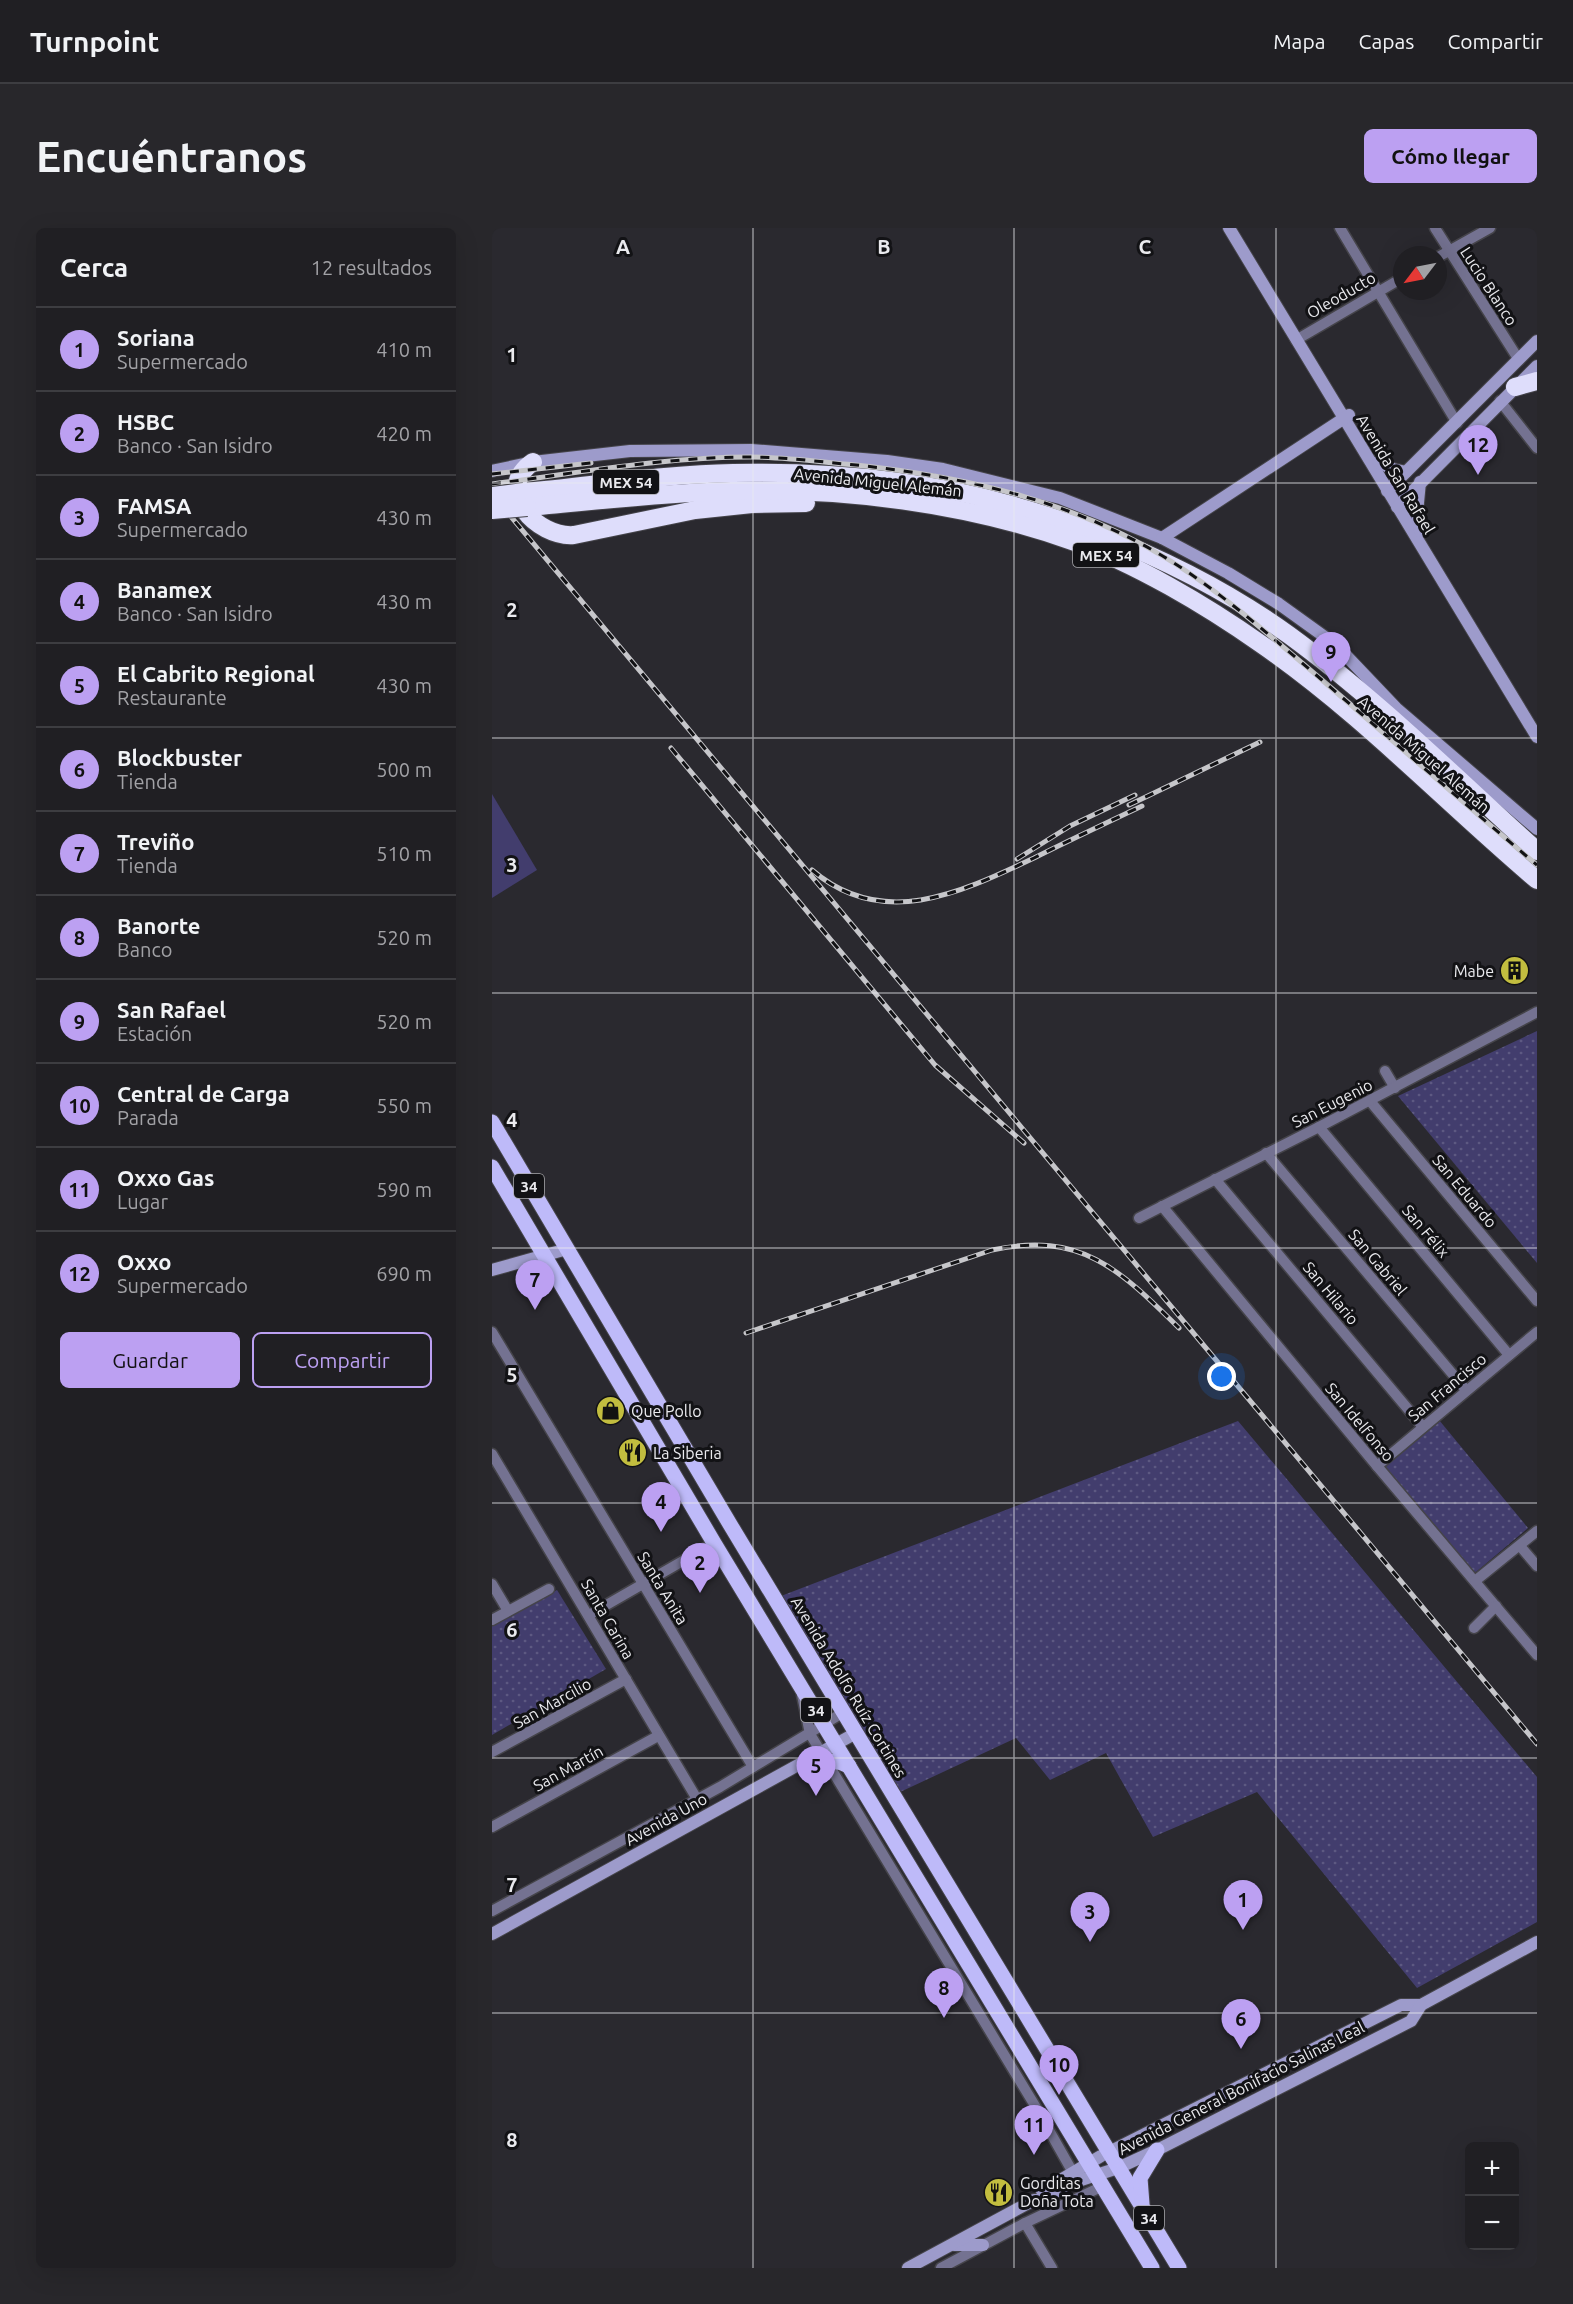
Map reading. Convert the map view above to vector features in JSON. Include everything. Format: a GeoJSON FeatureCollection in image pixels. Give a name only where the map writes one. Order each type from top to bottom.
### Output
{"type":"FeatureCollection","features":[{"type":"Feature","properties":{"kind":"highway"},"geometry":{"type":"LineString","coordinates":[[1515,387],[1537,381]]}},
{"type":"Feature","properties":{"kind":"highway"},"geometry":{"type":"LineString","coordinates":[[533,462],[519,476],[517,489],[520,504],[539,525],[563,535],[574,535],[695,510],[752,504],[855,502],[883,499]]}},
{"type":"Feature","properties":{"kind":"highway","name":"Avenida Miguel Alemán"},"geometry":{"type":"LineString","coordinates":[[492,510],[526,500],[683,477],[757,473],[893,481],[1005,504],[1053,518],[1119,543],[1211,586],[1289,636],[1343,677],[1401,727],[1537,851]]}},
{"type":"Feature","properties":{"kind":"highway","name":"Avenida Miguel Alemán"},"geometry":{"type":"LineString","coordinates":[[492,496],[526,500],[777,491],[883,499],[953,508],[1074,542],[1123,563],[1210,610],[1263,644],[1304,675],[1420,774],[1537,880]]}},
{"type":"Feature","properties":{"kind":"highway"},"geometry":{"type":"LineString","coordinates":[[1343,677],[1396,708]]}},
{"type":"Feature","properties":{"kind":"highway"},"geometry":{"type":"LineString","coordinates":[[1420,774],[1447,792],[1537,868]]}},
{"type":"Feature","properties":{"kind":"main road","name":"Avenida Adolfo Ruíz Cortines"},"geometry":{"type":"LineString","coordinates":[[492,1122],[737,1536],[1179,2268]]}},
{"type":"Feature","properties":{"kind":"main road","name":"34"},"geometry":{"type":"LineString","coordinates":[[492,1167],[849,1766],[1043,2105],[1096,2174],[1152,2268]]}},
{"type":"Feature","properties":{"kind":"main road"},"geometry":{"type":"LineString","coordinates":[[823,1756],[849,1766]]}},
{"type":"Feature","properties":{"kind":"main road"},"geometry":{"type":"LineString","coordinates":[[1142,2207],[1140,2178],[1157,2150]]}},
{"type":"Feature","properties":{"kind":"street","name":"Avenida San Rafael"},"geometry":{"type":"LineString","coordinates":[[1229,228],[1299,338],[1537,737]]}},
{"type":"Feature","properties":{"kind":"street","name":"Avenida San Rafael"},"geometry":{"type":"LineString","coordinates":[[1238,228],[1299,338]]}},
{"type":"Feature","properties":{"kind":"street"},"geometry":{"type":"LineString","coordinates":[[1340,228],[1457,423]]}},
{"type":"Feature","properties":{"kind":"street","name":"Lucio Blanco"},"geometry":{"type":"LineString","coordinates":[[1435,228],[1519,360]]}},
{"type":"Feature","properties":{"kind":"street"},"geometry":{"type":"LineString","coordinates":[[1448,251],[1490,228]]}},
{"type":"Feature","properties":{"kind":"street","name":"Oleoducto"},"geometry":{"type":"LineString","coordinates":[[1299,338],[1393,283]]}},
{"type":"Feature","properties":{"kind":"street"},"geometry":{"type":"LineString","coordinates":[[1390,489],[1537,341]]}},
{"type":"Feature","properties":{"kind":"street"},"geometry":{"type":"LineString","coordinates":[[1399,504],[1537,366]]}},
{"type":"Feature","properties":{"kind":"street"},"geometry":{"type":"LineString","coordinates":[[1500,401],[1537,448]]}},
{"type":"Feature","properties":{"kind":"street","name":"Avenida San Rafael"},"geometry":{"type":"LineString","coordinates":[[1346,417],[1378,462],[1390,489]]}},
{"type":"Feature","properties":{"kind":"street"},"geometry":{"type":"LineString","coordinates":[[1162,538],[1346,417]]}},
{"type":"Feature","properties":{"kind":"street","name":"Avenida Miguel Alemán"},"geometry":{"type":"LineString","coordinates":[[492,471],[533,462],[630,451],[733,450],[887,461],[944,469],[1060,498],[1162,538],[1252,587],[1323,634],[1396,708],[1535,826]]}},
{"type":"Feature","properties":{"kind":"street"},"geometry":{"type":"LineString","coordinates":[[1378,462],[1406,472]]}},
{"type":"Feature","properties":{"kind":"street"},"geometry":{"type":"LineString","coordinates":[[1420,482],[1417,513],[1420,531]]}},
{"type":"Feature","properties":{"kind":"street","name":"Avenida San Rafael"},"geometry":{"type":"LineString","coordinates":[[1399,504],[1420,531],[1537,723]]}},
{"type":"Feature","properties":{"kind":"street","name":"San Eugenio"},"geometry":{"type":"LineString","coordinates":[[1139,1218],[1370,1101],[1537,1012]]}},
{"type":"Feature","properties":{"kind":"street"},"geometry":{"type":"LineString","coordinates":[[1385,1071],[1395,1088]]}},
{"type":"Feature","properties":{"kind":"street","name":"San Eduardo"},"geometry":{"type":"LineString","coordinates":[[1370,1101],[1537,1301]]}},
{"type":"Feature","properties":{"kind":"street","name":"San Félix"},"geometry":{"type":"LineString","coordinates":[[1319,1127],[1509,1355]]}},
{"type":"Feature","properties":{"kind":"street","name":"San Gabriel"},"geometry":{"type":"LineString","coordinates":[[1266,1153],[1466,1390]]}},
{"type":"Feature","properties":{"kind":"street","name":"San Hilario"},"geometry":{"type":"LineString","coordinates":[[1215,1179],[1423,1427]]}},
{"type":"Feature","properties":{"kind":"street","name":"San Idelfonso"},"geometry":{"type":"LineString","coordinates":[[1162,1206],[1537,1655]]}},
{"type":"Feature","properties":{"kind":"street"},"geometry":{"type":"LineString","coordinates":[[492,1270],[567,1249]]}},
{"type":"Feature","properties":{"kind":"street","name":"San Francisco"},"geometry":{"type":"LineString","coordinates":[[1377,1466],[1537,1332]]}},
{"type":"Feature","properties":{"kind":"street","name":"Santa Anita"},"geometry":{"type":"LineString","coordinates":[[494,1338],[753,1767]]}},
{"type":"Feature","properties":{"kind":"street","name":"Santa Carina"},"geometry":{"type":"LineString","coordinates":[[492,1454],[697,1799]]}},
{"type":"Feature","properties":{"kind":"street"},"geometry":{"type":"LineString","coordinates":[[1475,1581],[1537,1531]]}},
{"type":"Feature","properties":{"kind":"street"},"geometry":{"type":"LineString","coordinates":[[589,1615],[714,1543]]}},
{"type":"Feature","properties":{"kind":"street"},"geometry":{"type":"LineString","coordinates":[[1520,1546],[1537,1566]]}},
{"type":"Feature","properties":{"kind":"street"},"geometry":{"type":"LineString","coordinates":[[492,1584],[508,1611]]}},
{"type":"Feature","properties":{"kind":"street"},"geometry":{"type":"LineString","coordinates":[[492,1620],[549,1589]]}},
{"type":"Feature","properties":{"kind":"street"},"geometry":{"type":"LineString","coordinates":[[1474,1628],[1496,1606]]}},
{"type":"Feature","properties":{"kind":"street","name":"San Marcilio"},"geometry":{"type":"LineString","coordinates":[[492,1752],[626,1679]]}},
{"type":"Feature","properties":{"kind":"street"},"geometry":{"type":"LineString","coordinates":[[798,1680],[810,1734],[1043,2105],[1076,2177]]}},
{"type":"Feature","properties":{"kind":"street","name":"Avenida Uno"},"geometry":{"type":"LineString","coordinates":[[492,1911],[720,1787],[844,1712]]}},
{"type":"Feature","properties":{"kind":"street","name":"Avenida Uno"},"geometry":{"type":"LineString","coordinates":[[492,1934],[729,1803],[823,1756],[835,1744],[856,1733]]}},
{"type":"Feature","properties":{"kind":"street","name":"San Martín"},"geometry":{"type":"LineString","coordinates":[[492,1827],[658,1736]]}},
{"type":"Feature","properties":{"kind":"street"},"geometry":{"type":"LineString","coordinates":[[720,1787],[729,1803]]}},
{"type":"Feature","properties":{"kind":"street"},"geometry":{"type":"LineString","coordinates":[[512,1899],[523,1917]]}},
{"type":"Feature","properties":{"kind":"street","name":"Avenida General Bonifacio Salinas Leal"},"geometry":{"type":"LineString","coordinates":[[1096,2174],[1109,2153],[1401,2005],[1421,2005],[1537,1942]]}},
{"type":"Feature","properties":{"kind":"street","name":"Avenida General Bonifacio Salinas Leal"},"geometry":{"type":"LineString","coordinates":[[908,2268],[1034,2200],[1040,2200],[1076,2177],[1118,2168],[1157,2150],[1411,2021],[1421,2005]]}},
{"type":"Feature","properties":{"kind":"street"},"geometry":{"type":"LineString","coordinates":[[946,2267],[1025,2223],[1096,2174]]}},
{"type":"Feature","properties":{"kind":"street"},"geometry":{"type":"LineString","coordinates":[[1025,2223],[1052,2268]]}},
{"type":"Feature","properties":{"kind":"street"},"geometry":{"type":"LineString","coordinates":[[952,2244],[983,2246]]}},
{"type":"Feature","properties":{"kind":"shaded area"},"geometry":{"type":"Polygon","coordinates":[[[492,794],[537,870],[492,898],[492,794]]]}},
{"type":"Feature","properties":{"kind":"shaded area"},"geometry":{"type":"Polygon","coordinates":[[[1537,1031],[1537,1263],[1398,1096],[1537,1031]]]}},
{"type":"Feature","properties":{"kind":"shaded area"},"geometry":{"type":"Polygon","coordinates":[[[1439,1420],[1528,1528],[1476,1572],[1471,1571],[1385,1470],[1386,1463],[1439,1420]]]}},
{"type":"Feature","properties":{"kind":"shaded area"},"geometry":{"type":"Polygon","coordinates":[[[1238,1421],[1537,1777],[1537,1922],[1417,1988],[1257,1792],[1153,1837],[1106,1753],[1050,1780],[1016,1738],[898,1793],[781,1596],[1238,1421]]]}},
{"type":"Feature","properties":{"kind":"shaded area"},"geometry":{"type":"Polygon","coordinates":[[[557,1590],[606,1669],[492,1735],[492,1626],[557,1590]]]}},
{"type":"Feature","properties":{"kind":"railway"},"geometry":{"type":"LineString","coordinates":[[492,484],[653,463],[763,457],[856,465],[939,477],[981,485],[1061,508],[1137,542],[1174,563],[1213,590],[1287,650],[1537,865]]}},
{"type":"Feature","properties":{"kind":"railway"},"geometry":{"type":"LineString","coordinates":[[492,474],[591,463]]}},
{"type":"Feature","properties":{"kind":"railway"},"geometry":{"type":"LineString","coordinates":[[492,494],[1537,1744]]}},
{"type":"Feature","properties":{"kind":"railway"},"geometry":{"type":"LineString","coordinates":[[1129,805],[1260,742]]}},
{"type":"Feature","properties":{"kind":"railway"},"geometry":{"type":"LineString","coordinates":[[671,748],[935,1065],[1024,1143]]}},
{"type":"Feature","properties":{"kind":"railway"},"geometry":{"type":"LineString","coordinates":[[1017,859],[1070,826],[1135,795]]}},
{"type":"Feature","properties":{"kind":"railway"},"geometry":{"type":"LineString","coordinates":[[812,870],[839,888],[867,899],[894,902],[923,900],[979,883],[1142,806]]}},
{"type":"Feature","properties":{"kind":"railway"},"geometry":{"type":"LineString","coordinates":[[746,1333],[992,1250],[1023,1245],[1050,1246],[1074,1251],[1096,1260],[1117,1272],[1137,1288],[1179,1328]]}},
{"type":"Feature","properties":{"kind":"place","name":"Oxxo"},"geometry":{"type":"Point","coordinates":[1478,475]}},
{"type":"Feature","properties":{"kind":"place","name":"San Rafael"},"geometry":{"type":"Point","coordinates":[1331,682]}},
{"type":"Feature","properties":{"kind":"place","name":"Mabe"},"geometry":{"type":"Point","coordinates":[1515,971]}},
{"type":"Feature","properties":{"kind":"place","name":"Treviño"},"geometry":{"type":"Point","coordinates":[535,1310]}},
{"type":"Feature","properties":{"kind":"place","name":"Que Pollo"},"geometry":{"type":"Point","coordinates":[610,1411]}},
{"type":"Feature","properties":{"kind":"place","name":"La Siberia"},"geometry":{"type":"Point","coordinates":[632,1453]}},
{"type":"Feature","properties":{"kind":"place","name":"Banamex"},"geometry":{"type":"Point","coordinates":[661,1532]}},
{"type":"Feature","properties":{"kind":"place","name":"HSBC"},"geometry":{"type":"Point","coordinates":[700,1593]}},
{"type":"Feature","properties":{"kind":"place","name":"El Cabrito Regional"},"geometry":{"type":"Point","coordinates":[816,1796]}},
{"type":"Feature","properties":{"kind":"place","name":"Soriana"},"geometry":{"type":"Point","coordinates":[1243,1930]}},
{"type":"Feature","properties":{"kind":"place","name":"FAMSA"},"geometry":{"type":"Point","coordinates":[1090,1942]}},
{"type":"Feature","properties":{"kind":"place","name":"Banorte"},"geometry":{"type":"Point","coordinates":[944,2018]}},
{"type":"Feature","properties":{"kind":"place","name":"Blockbuster"},"geometry":{"type":"Point","coordinates":[1241,2049]}},
{"type":"Feature","properties":{"kind":"place","name":"Central de Carga"},"geometry":{"type":"Point","coordinates":[1059,2095]}},
{"type":"Feature","properties":{"kind":"place","name":"Oxxo Gas"},"geometry":{"type":"Point","coordinates":[1034,2155]}},
{"type":"Feature","properties":{"kind":"place","name":"Gorditas Doña Tota"},"geometry":{"type":"Point","coordinates":[999,2192]}}]}
